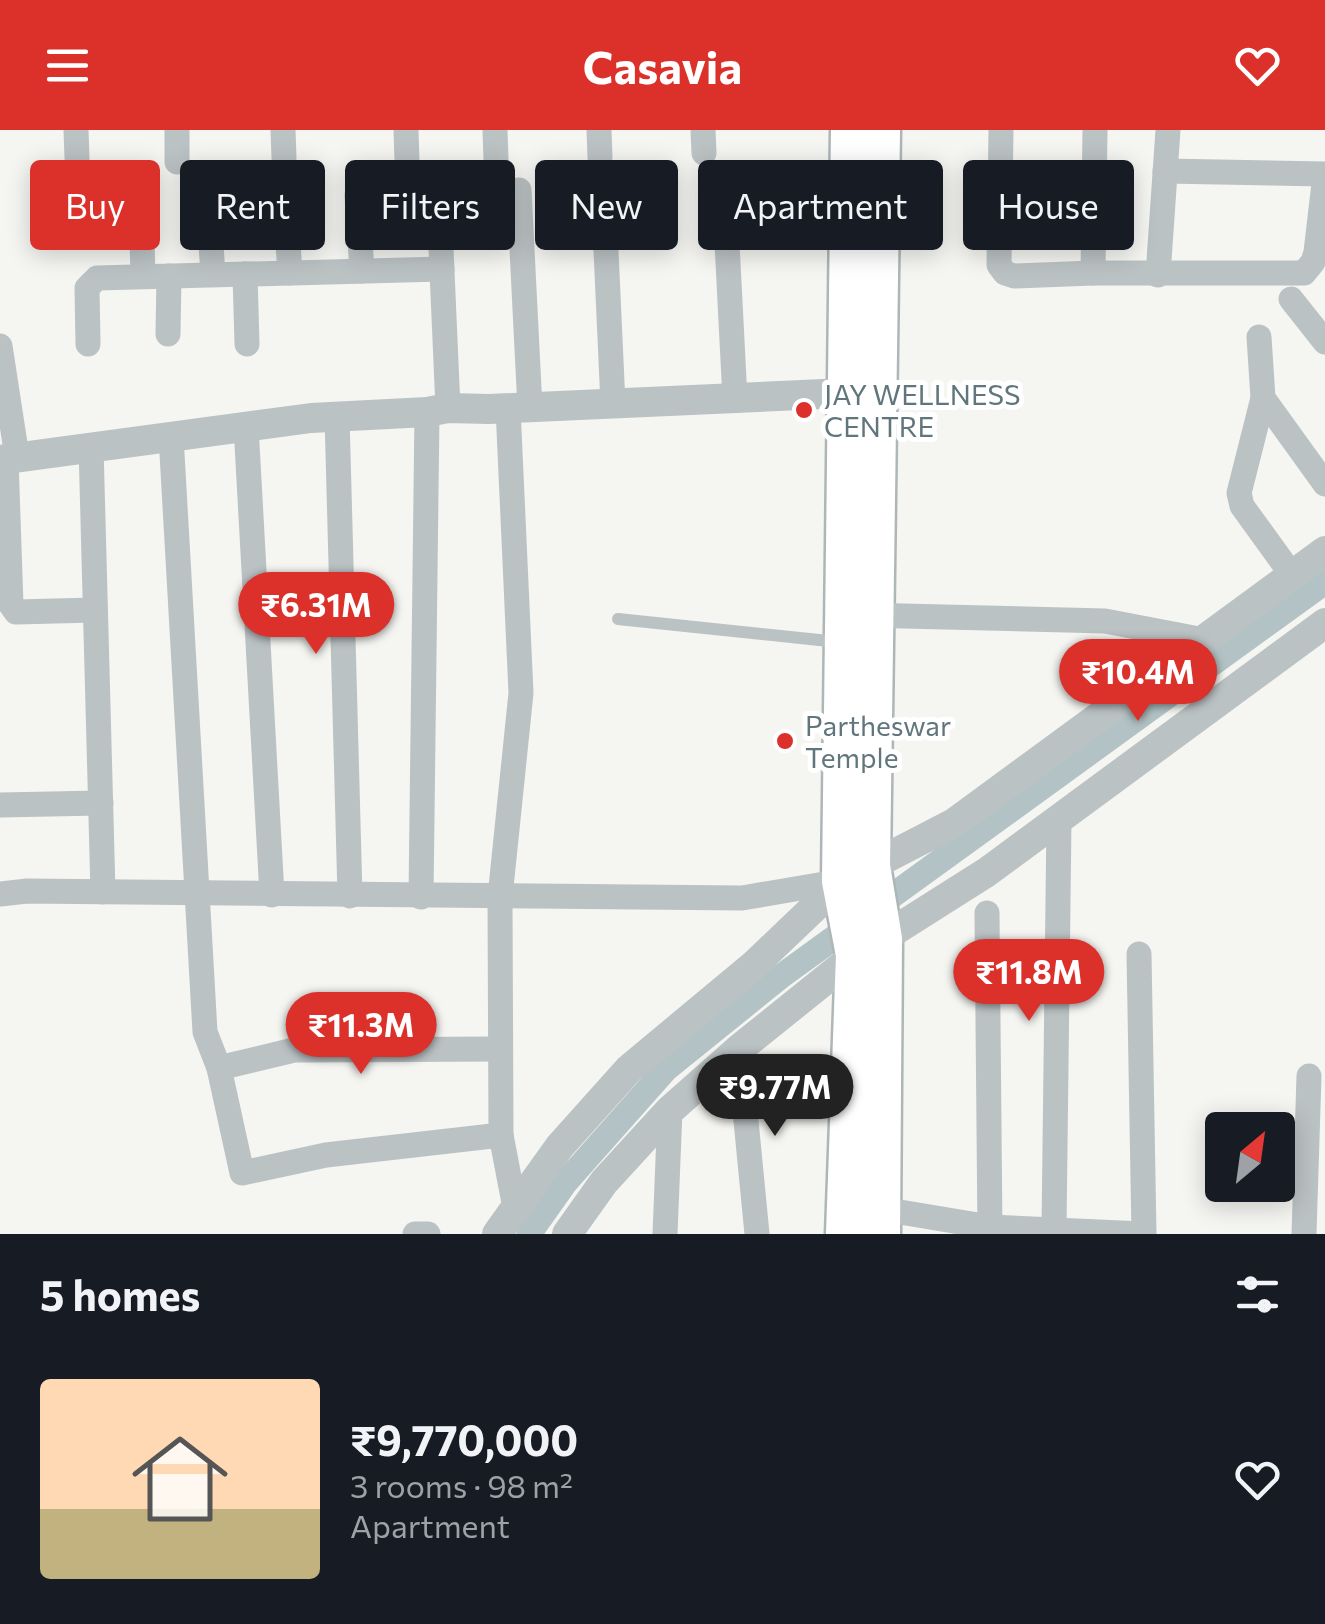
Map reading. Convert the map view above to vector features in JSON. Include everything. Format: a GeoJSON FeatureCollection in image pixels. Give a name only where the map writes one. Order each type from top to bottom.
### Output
{"type":"FeatureCollection","features":[{"type":"Feature","properties":{"kind":"main road"},"geometry":{"type":"LineString","coordinates":[[851,130],[861,392]]}},
{"type":"Feature","properties":{"kind":"main road"},"geometry":{"type":"LineString","coordinates":[[863,1220],[869,947],[858,885],[855,624],[861,392],[880,130]]}},
{"type":"Feature","properties":{"kind":"street"},"geometry":{"type":"LineString","coordinates":[[76,130],[77,160]]}},
{"type":"Feature","properties":{"kind":"street"},"geometry":{"type":"LineString","coordinates":[[177,130],[177,162]]}},
{"type":"Feature","properties":{"kind":"street"},"geometry":{"type":"LineString","coordinates":[[284,130],[284,158]]}},
{"type":"Feature","properties":{"kind":"street"},"geometry":{"type":"LineString","coordinates":[[406,130],[407,160]]}},
{"type":"Feature","properties":{"kind":"street"},"geometry":{"type":"LineString","coordinates":[[496,130],[496,160]]}},
{"type":"Feature","properties":{"kind":"street"},"geometry":{"type":"LineString","coordinates":[[599,130],[600,157]]}},
{"type":"Feature","properties":{"kind":"street"},"geometry":{"type":"LineString","coordinates":[[1000,130],[999,265],[1005,273],[1304,273],[1314,262],[1325,175],[1165,171]]}},
{"type":"Feature","properties":{"kind":"street"},"geometry":{"type":"LineString","coordinates":[[1093,273],[1095,130]]}},
{"type":"Feature","properties":{"kind":"street"},"geometry":{"type":"LineString","coordinates":[[1158,274],[1168,130]]}},
{"type":"Feature","properties":{"kind":"street"},"geometry":{"type":"LineString","coordinates":[[515,1208],[501,1135],[498,1049],[500,897],[521,693],[519,190]]}},
{"type":"Feature","properties":{"kind":"street"},"geometry":{"type":"LineString","coordinates":[[142,250],[142,276]]}},
{"type":"Feature","properties":{"kind":"street"},"geometry":{"type":"LineString","coordinates":[[211,250],[213,274]]}},
{"type":"Feature","properties":{"kind":"street"},"geometry":{"type":"LineString","coordinates":[[288,250],[290,273]]}},
{"type":"Feature","properties":{"kind":"street"},"geometry":{"type":"LineString","coordinates":[[360,250],[362,271]]}},
{"type":"Feature","properties":{"kind":"street"},"geometry":{"type":"LineString","coordinates":[[421,897],[441,250]]}},
{"type":"Feature","properties":{"kind":"street"},"geometry":{"type":"LineString","coordinates":[[606,250],[614,404]]}},
{"type":"Feature","properties":{"kind":"street"},"geometry":{"type":"LineString","coordinates":[[727,250],[735,399]]}},
{"type":"Feature","properties":{"kind":"street"},"geometry":{"type":"LineString","coordinates":[[88,344],[87,288],[91,280],[442,268]]}},
{"type":"Feature","properties":{"kind":"street"},"geometry":{"type":"LineString","coordinates":[[245,274],[247,344]]}},
{"type":"Feature","properties":{"kind":"street"},"geometry":{"type":"LineString","coordinates":[[168,334],[169,276]]}},
{"type":"Feature","properties":{"kind":"street"},"geometry":{"type":"LineString","coordinates":[[1291,299],[1325,342]]}},
{"type":"Feature","properties":{"kind":"street"},"geometry":{"type":"LineString","coordinates":[[1259,337],[1263,398],[1240,493],[1242,506],[1292,575]]}},
{"type":"Feature","properties":{"kind":"street"},"geometry":{"type":"LineString","coordinates":[[0,346],[8,459],[11,605],[16,612],[96,610]]}},
{"type":"Feature","properties":{"kind":"street"},"geometry":{"type":"LineString","coordinates":[[8,459],[337,416],[861,392]]}},
{"type":"Feature","properties":{"kind":"street"},"geometry":{"type":"LineString","coordinates":[[1263,398],[1325,484]]}},
{"type":"Feature","properties":{"kind":"street"},"geometry":{"type":"LineString","coordinates":[[337,416],[350,896]]}},
{"type":"Feature","properties":{"kind":"street"},"geometry":{"type":"LineString","coordinates":[[246,426],[272,894]]}},
{"type":"Feature","properties":{"kind":"street"},"geometry":{"type":"LineString","coordinates":[[171,436],[205,1032],[218,1068],[242,1173],[326,1154],[501,1135]]}},
{"type":"Feature","properties":{"kind":"street"},"geometry":{"type":"LineString","coordinates":[[91,446],[103,892]]}},
{"type":"Feature","properties":{"kind":"street"},"geometry":{"type":"LineString","coordinates":[[498,1234],[560,1146],[629,1069],[754,965],[858,885],[954,823],[1325,551]]}},
{"type":"Feature","properties":{"kind":"street"},"geometry":{"type":"LineString","coordinates":[[855,624],[1105,621],[1204,640]]}},
{"type":"Feature","properties":{"kind":"street"},"geometry":{"type":"LineString","coordinates":[[567,1234],[604,1182],[670,1110],[739,1049],[869,947],[987,872],[1325,624]]}},
{"type":"Feature","properties":{"kind":"street"},"geometry":{"type":"LineString","coordinates":[[0,805],[100,803]]}},
{"type":"Feature","properties":{"kind":"street"},"geometry":{"type":"LineString","coordinates":[[1054,1230],[1059,819]]}},
{"type":"Feature","properties":{"kind":"street"},"geometry":{"type":"LineString","coordinates":[[0,894],[742,898],[858,885]]}},
{"type":"Feature","properties":{"kind":"street"},"geometry":{"type":"LineString","coordinates":[[987,913],[990,1231]]}},
{"type":"Feature","properties":{"kind":"street"},"geometry":{"type":"LineString","coordinates":[[863,1220],[990,1231],[1143,1234],[1138,954]]}},
{"type":"Feature","properties":{"kind":"street"},"geometry":{"type":"LineString","coordinates":[[218,1068],[294,1050],[498,1049]]}},
{"type":"Feature","properties":{"kind":"street"},"geometry":{"type":"LineString","coordinates":[[739,1049],[756,1234]]}},
{"type":"Feature","properties":{"kind":"street"},"geometry":{"type":"LineString","coordinates":[[1304,1234],[1309,1076]]}},
{"type":"Feature","properties":{"kind":"street"},"geometry":{"type":"LineString","coordinates":[[665,1234],[670,1110]]}},
{"type":"Feature","properties":{"kind":"street"},"geometry":{"type":"LineString","coordinates":[[415,1234],[428,1234]]}},
{"type":"Feature","properties":{"kind":"lane"},"geometry":{"type":"LineString","coordinates":[[618,619],[855,624]]}},
{"type":"Feature","properties":{"kind":"waterway"},"geometry":{"type":"LineString","coordinates":[[529,1234],[565,1183],[666,1069],[780,977],[1325,582]]}},
{"type":"Feature","properties":{"kind":"place","name":"JAY WELLNESS CENTRE"},"geometry":{"type":"Point","coordinates":[804,410]}},
{"type":"Feature","properties":{"kind":"place","name":"Partheswar Temple"},"geometry":{"type":"Point","coordinates":[785,741]}}]}
